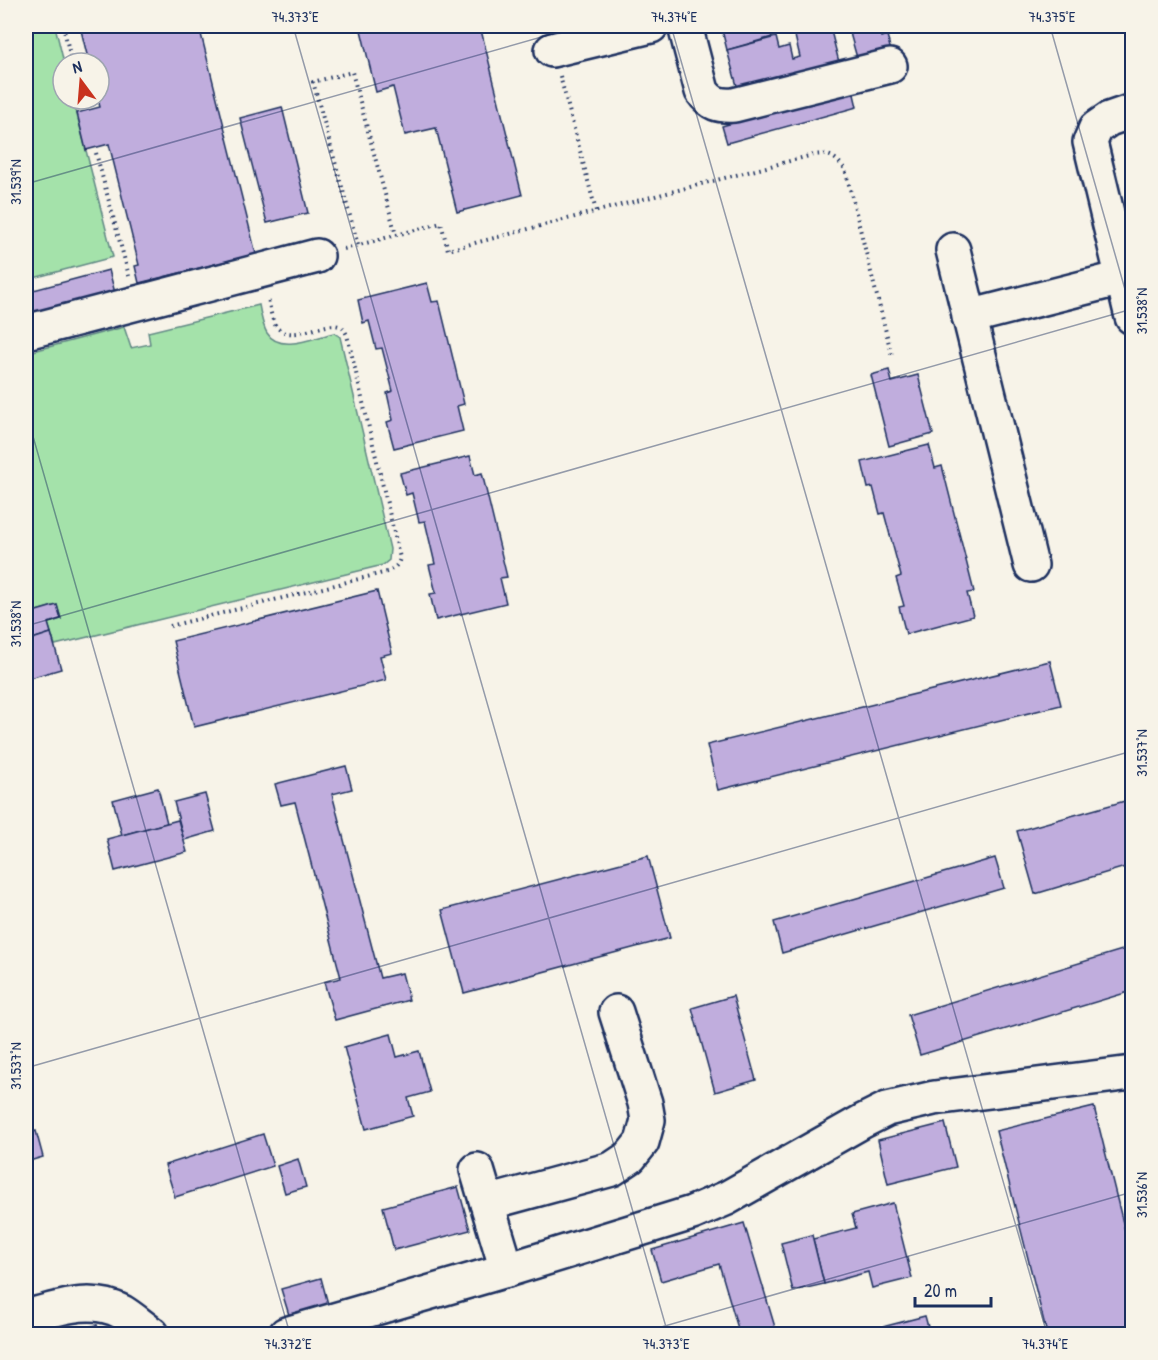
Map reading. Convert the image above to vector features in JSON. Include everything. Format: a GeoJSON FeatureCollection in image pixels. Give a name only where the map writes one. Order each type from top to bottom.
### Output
{"type":"FeatureCollection","features":[{"type":"Feature","properties":{"kind":"street"},"geometry":{"type":"LineString","coordinates":[[552,50],[651,26]]}},
{"type":"Feature","properties":{"kind":"street"},"geometry":{"type":"LineString","coordinates":[[685,26],[702,91],[707,99],[720,106],[734,105],[890,66]]}},
{"type":"Feature","properties":{"kind":"street"},"geometry":{"type":"LineString","coordinates":[[1132,111],[1109,119],[1096,128],[1090,142],[1132,317]]}},
{"type":"Feature","properties":{"kind":"street"},"geometry":{"type":"LineString","coordinates":[[953,250],[1031,565]]}},
{"type":"Feature","properties":{"kind":"street"},"geometry":{"type":"LineString","coordinates":[[26,332],[317,256]]}},
{"type":"Feature","properties":{"kind":"street"},"geometry":{"type":"LineString","coordinates":[[969,317],[1122,278]]}},
{"type":"Feature","properties":{"kind":"street"},"geometry":{"type":"LineString","coordinates":[[487,1203],[612,1169],[630,1157],[642,1142],[648,1120],[645,1103],[616,1012]]}},
{"type":"Feature","properties":{"kind":"street"},"geometry":{"type":"LineString","coordinates":[[286,1335],[692,1213],[727,1198],[887,1109],[934,1098],[1132,1073]]}},
{"type":"Feature","properties":{"kind":"street"},"geometry":{"type":"LineString","coordinates":[[477,1170],[507,1270]]}},
{"type":"Feature","properties":{"kind":"street"},"geometry":{"type":"LineString","coordinates":[[26,1317],[82,1303],[105,1305],[121,1311],[152,1335]]}},
{"type":"Feature","properties":{"kind":"path"},"geometry":{"type":"LineString","coordinates":[[63,26],[69,51]]}},
{"type":"Feature","properties":{"kind":"path"},"geometry":{"type":"LineString","coordinates":[[552,50],[596,211]]}},
{"type":"Feature","properties":{"kind":"path"},"geometry":{"type":"LineString","coordinates":[[358,245],[313,82],[352,72],[396,235]]}},
{"type":"Feature","properties":{"kind":"path"},"geometry":{"type":"LineString","coordinates":[[96,153],[136,303]]}},
{"type":"Feature","properties":{"kind":"path"},"geometry":{"type":"LineString","coordinates":[[317,256],[441,223],[448,250],[819,153],[829,154],[845,169],[892,356]]}},
{"type":"Feature","properties":{"kind":"path"},"geometry":{"type":"LineString","coordinates":[[170,626],[387,572],[399,563],[400,558],[347,335],[339,326],[292,333],[286,333],[278,328],[260,271]]}},
{"type":"Feature","properties":{"kind":"green space"},"geometry":{"type":"Polygon","coordinates":[[[26,26],[55,26],[61,51],[51,51],[51,111],[76,111],[113,257],[26,280],[26,26]]]}},
{"type":"Feature","properties":{"kind":"green space"},"geometry":{"type":"Polygon","coordinates":[[[259,305],[267,333],[280,342],[298,342],[334,333],[340,337],[390,549],[389,560],[383,565],[55,645],[48,623],[61,619],[57,605],[26,614],[26,353],[124,327],[131,348],[150,344],[148,332],[259,305]]]}},
{"type":"Feature","properties":{"kind":"building"},"geometry":{"type":"Polygon","coordinates":[[[80,26],[199,26],[256,254],[139,283],[135,266],[139,265],[109,144],[86,150],[77,113],[111,111],[111,51],[86,51],[80,26]]]}},
{"type":"Feature","properties":{"kind":"building"},"geometry":{"type":"Polygon","coordinates":[[[360,26],[480,26],[522,195],[457,212],[436,128],[405,135],[393,87],[376,92],[360,26]]]}},
{"type":"Feature","properties":{"kind":"building"},"geometry":{"type":"Polygon","coordinates":[[[721,26],[769,26],[772,37],[727,50],[721,26]]]}},
{"type":"Feature","properties":{"kind":"building"},"geometry":{"type":"Polygon","coordinates":[[[848,26],[878,26],[881,37],[887,35],[892,56],[859,65],[848,26]]]}},
{"type":"Feature","properties":{"kind":"building"},"geometry":{"type":"Polygon","coordinates":[[[830,27],[840,66],[739,93],[727,50],[776,37],[779,49],[789,46],[792,59],[800,57],[795,36],[830,27]]]}},
{"type":"Feature","properties":{"kind":"building"},"geometry":{"type":"Polygon","coordinates":[[[853,90],[857,107],[727,143],[722,126],[853,90]]]}},
{"type":"Feature","properties":{"kind":"building"},"geometry":{"type":"Polygon","coordinates":[[[282,107],[308,213],[267,223],[240,118],[282,107]]]}},
{"type":"Feature","properties":{"kind":"building"},"geometry":{"type":"Polygon","coordinates":[[[109,270],[115,293],[26,318],[26,292],[109,270]]]}},
{"type":"Feature","properties":{"kind":"building"},"geometry":{"type":"Polygon","coordinates":[[[427,283],[432,302],[439,301],[464,404],[457,406],[463,431],[394,448],[387,422],[393,420],[387,393],[393,391],[382,348],[376,349],[369,321],[363,323],[358,300],[427,283]]]}},
{"type":"Feature","properties":{"kind":"building"},"geometry":{"type":"Polygon","coordinates":[[[889,370],[892,382],[918,375],[933,434],[889,446],[871,375],[889,370]]]}},
{"type":"Feature","properties":{"kind":"building"},"geometry":{"type":"Polygon","coordinates":[[[929,445],[935,468],[942,466],[974,592],[967,593],[973,616],[906,634],[899,607],[904,606],[896,578],[901,576],[884,513],[880,514],[873,487],[868,488],[862,462],[929,445]]]}},
{"type":"Feature","properties":{"kind":"building"},"geometry":{"type":"Polygon","coordinates":[[[470,456],[475,475],[482,473],[507,577],[500,578],[506,603],[436,620],[430,594],[436,593],[429,565],[435,564],[425,521],[419,522],[412,493],[406,495],[400,473],[470,456]]]}},
{"type":"Feature","properties":{"kind":"building"},"geometry":{"type":"Polygon","coordinates":[[[377,591],[392,653],[380,656],[386,680],[194,727],[173,641],[377,591]]]}},
{"type":"Feature","properties":{"kind":"building"},"geometry":{"type":"Polygon","coordinates":[[[57,605],[61,619],[48,623],[51,633],[26,641],[26,614],[57,605]]]}},
{"type":"Feature","properties":{"kind":"building"},"geometry":{"type":"Polygon","coordinates":[[[51,633],[61,669],[26,679],[26,641],[51,633]]]}},
{"type":"Feature","properties":{"kind":"building"},"geometry":{"type":"Polygon","coordinates":[[[1050,661],[1061,705],[718,790],[707,745],[1050,661]]]}},
{"type":"Feature","properties":{"kind":"building"},"geometry":{"type":"Polygon","coordinates":[[[346,766],[352,789],[332,794],[380,978],[402,973],[409,1000],[335,1020],[324,982],[341,978],[295,802],[281,805],[275,784],[346,766]]]}},
{"type":"Feature","properties":{"kind":"building"},"geometry":{"type":"Polygon","coordinates":[[[158,788],[167,823],[122,835],[113,800],[158,788]]]}},
{"type":"Feature","properties":{"kind":"building"},"geometry":{"type":"Polygon","coordinates":[[[205,794],[215,831],[184,840],[174,802],[205,794]]]}},
{"type":"Feature","properties":{"kind":"building"},"geometry":{"type":"Polygon","coordinates":[[[1132,799],[1132,865],[1035,894],[1017,831],[1132,799]]]}},
{"type":"Feature","properties":{"kind":"building"},"geometry":{"type":"Polygon","coordinates":[[[178,820],[187,852],[115,871],[107,839],[178,820]]]}},
{"type":"Feature","properties":{"kind":"building"},"geometry":{"type":"Polygon","coordinates":[[[648,856],[670,938],[464,993],[442,910],[648,856]]]}},
{"type":"Feature","properties":{"kind":"building"},"geometry":{"type":"Polygon","coordinates":[[[995,858],[1004,888],[782,953],[774,922],[995,858]]]}},
{"type":"Feature","properties":{"kind":"building"},"geometry":{"type":"Polygon","coordinates":[[[1132,947],[1132,991],[920,1055],[908,1015],[1132,947]]]}},
{"type":"Feature","properties":{"kind":"building"},"geometry":{"type":"Polygon","coordinates":[[[733,996],[756,1080],[715,1092],[692,1008],[733,996]]]}},
{"type":"Feature","properties":{"kind":"building"},"geometry":{"type":"Polygon","coordinates":[[[391,1034],[397,1057],[419,1051],[430,1092],[408,1098],[413,1116],[366,1129],[344,1047],[391,1034]]]}},
{"type":"Feature","properties":{"kind":"building"},"geometry":{"type":"Polygon","coordinates":[[[1094,1107],[1132,1259],[1132,1334],[1047,1334],[996,1131],[1094,1107]]]}},
{"type":"Feature","properties":{"kind":"building"},"geometry":{"type":"Polygon","coordinates":[[[945,1123],[956,1167],[888,1184],[878,1140],[945,1123]]]}},
{"type":"Feature","properties":{"kind":"building"},"geometry":{"type":"Polygon","coordinates":[[[36,1131],[43,1157],[26,1162],[26,1134],[36,1131]]]}},
{"type":"Feature","properties":{"kind":"building"},"geometry":{"type":"Polygon","coordinates":[[[263,1134],[273,1166],[175,1197],[165,1165],[263,1134]]]}},
{"type":"Feature","properties":{"kind":"building"},"geometry":{"type":"Polygon","coordinates":[[[298,1159],[306,1187],[285,1193],[277,1166],[298,1159]]]}},
{"type":"Feature","properties":{"kind":"building"},"geometry":{"type":"Polygon","coordinates":[[[458,1187],[470,1230],[394,1250],[383,1207],[458,1187]]]}},
{"type":"Feature","properties":{"kind":"building"},"geometry":{"type":"Polygon","coordinates":[[[893,1203],[912,1278],[872,1288],[868,1272],[824,1284],[813,1239],[856,1228],[852,1214],[893,1203]]]}},
{"type":"Feature","properties":{"kind":"building"},"geometry":{"type":"Polygon","coordinates":[[[744,1223],[777,1334],[731,1334],[739,1332],[719,1264],[661,1281],[652,1250],[744,1223]]]}},
{"type":"Feature","properties":{"kind":"building"},"geometry":{"type":"Polygon","coordinates":[[[812,1235],[824,1284],[793,1291],[781,1243],[812,1235]]]}},
{"type":"Feature","properties":{"kind":"building"},"geometry":{"type":"Polygon","coordinates":[[[321,1278],[328,1304],[289,1315],[281,1289],[321,1278]]]}},
{"type":"Feature","properties":{"kind":"building"},"geometry":{"type":"Polygon","coordinates":[[[925,1316],[930,1334],[864,1334],[863,1332],[925,1316]]]}},
{"type":"Feature","properties":{"kind":"building"},"geometry":{"type":"Polygon","coordinates":[[[97,1325],[100,1334],[63,1334],[97,1325]]]}}]}
